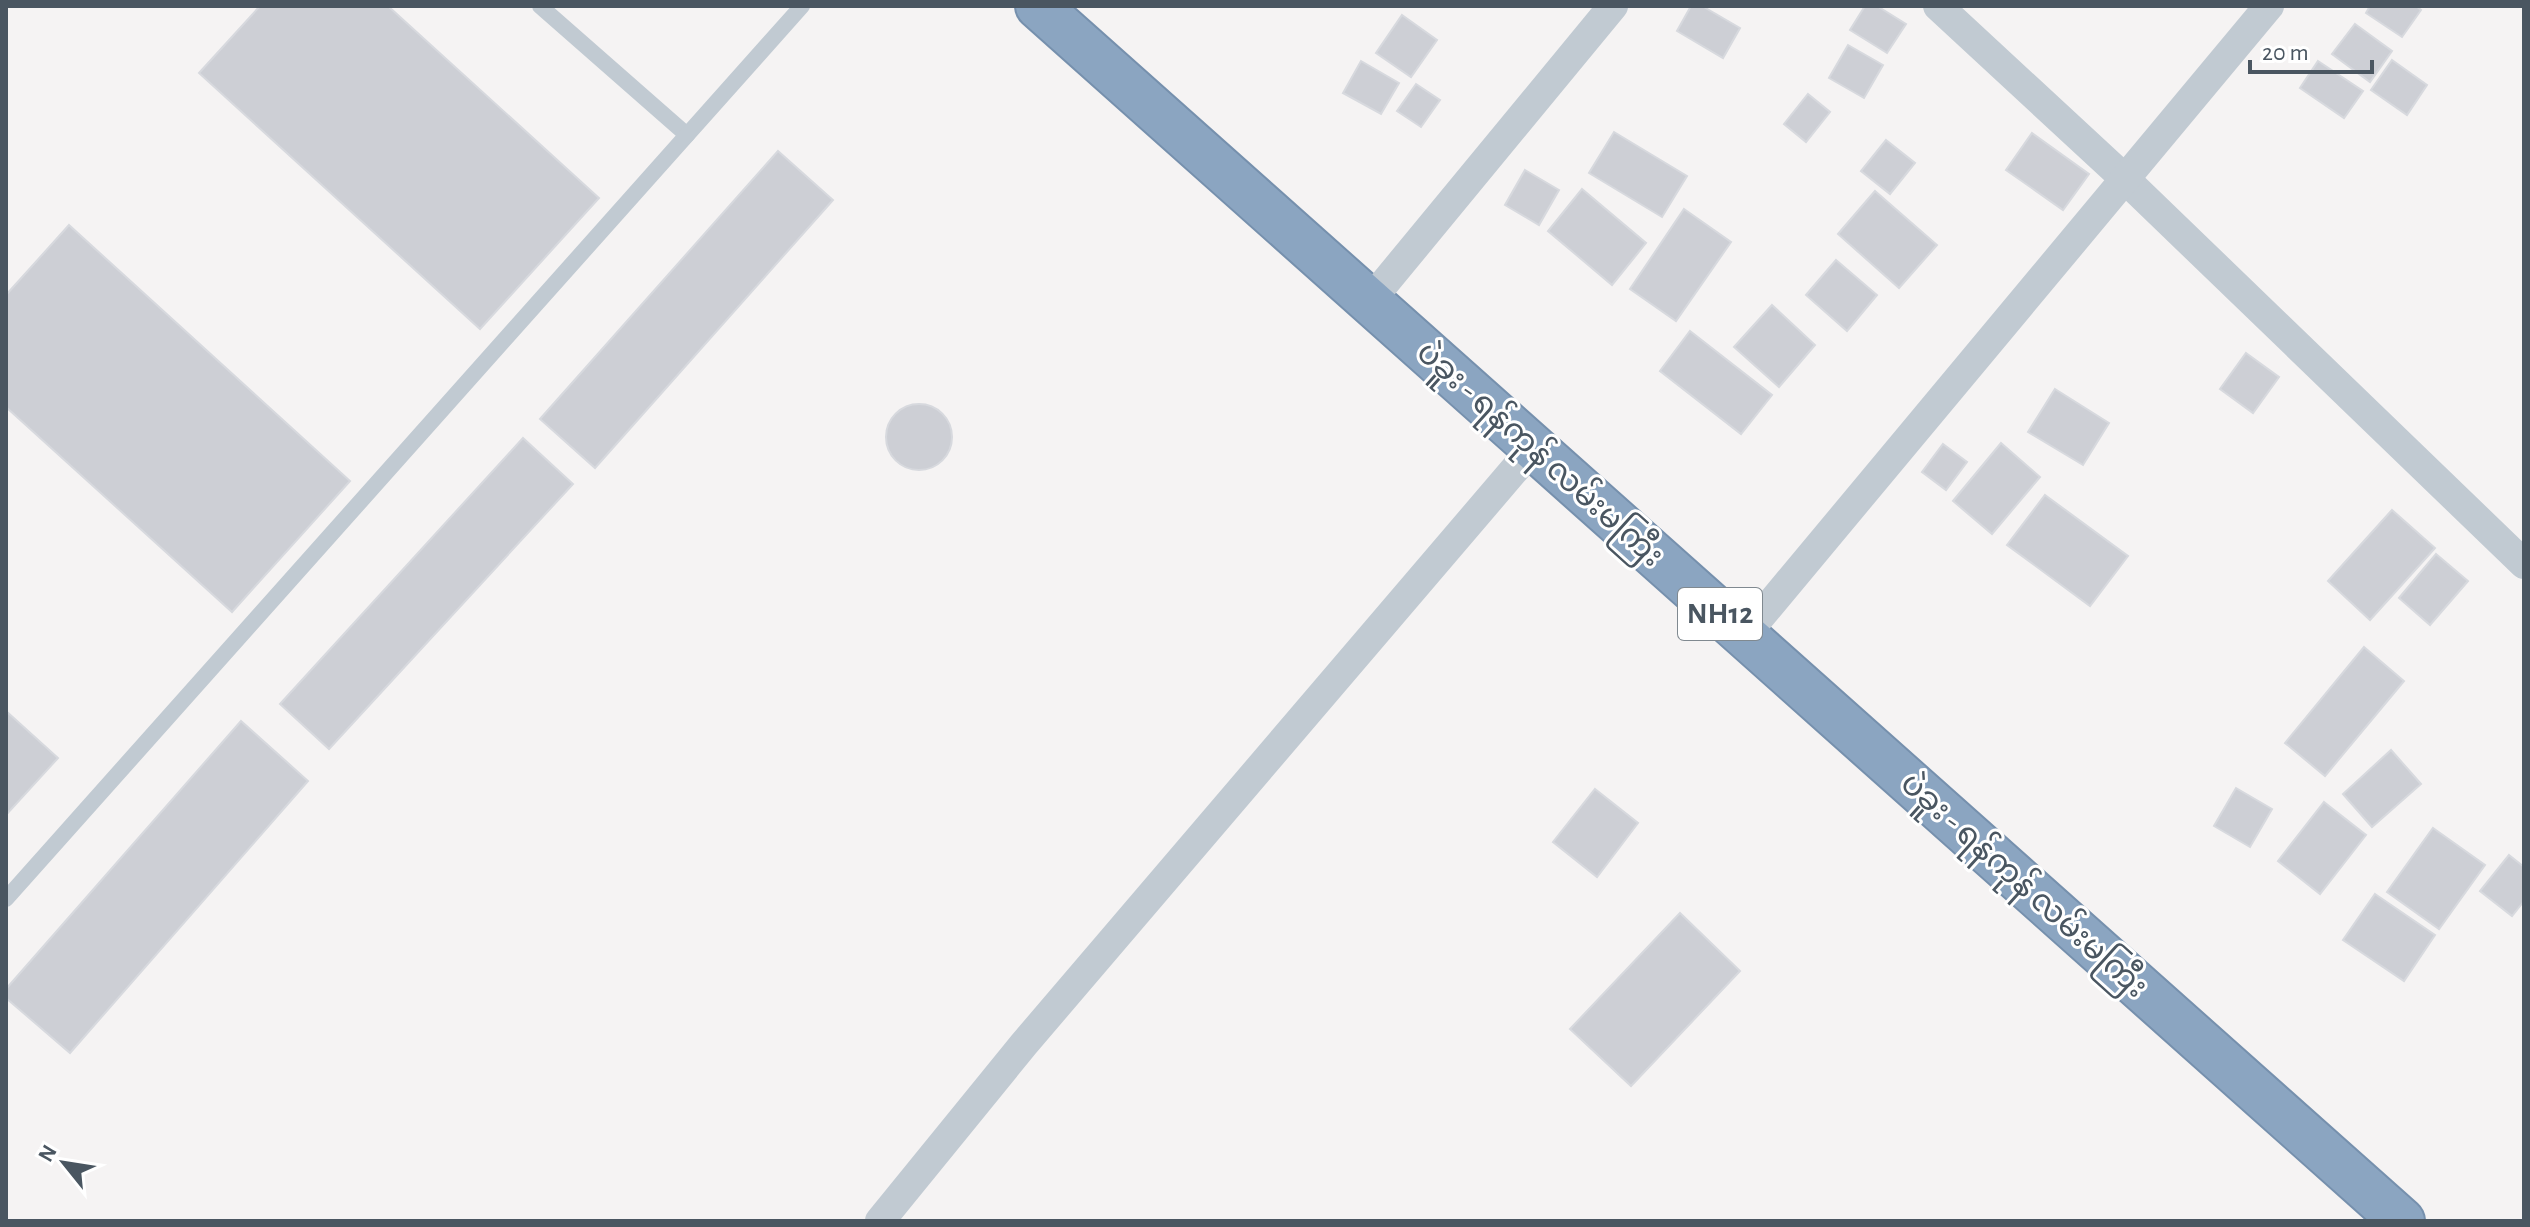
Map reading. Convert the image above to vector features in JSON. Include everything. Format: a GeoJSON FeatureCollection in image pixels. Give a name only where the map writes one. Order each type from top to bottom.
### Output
{"type":"FeatureCollection","features":[{"type":"Feature","properties":{"kind":"highway","name":"ပဲခူး - ရန်ကုန် လမ်းမကြီး"},"geometry":{"type":"LineString","coordinates":[[1038,6],[2402,1221]]}},
{"type":"Feature","properties":{"kind":"street"},"geometry":{"type":"LineString","coordinates":[[1369,302],[1613,6]]}},
{"type":"Feature","properties":{"kind":"street"},"geometry":{"type":"LineString","coordinates":[[1938,6],[2125,179],[2524,564]]}},
{"type":"Feature","properties":{"kind":"street"},"geometry":{"type":"LineString","coordinates":[[1744,636],[2269,6]]}},
{"type":"Feature","properties":{"kind":"street"},"geometry":{"type":"LineString","coordinates":[[880,1221],[1024,1044],[1533,448]]}},
{"type":"Feature","properties":{"kind":"lane"},"geometry":{"type":"LineString","coordinates":[[540,6],[687,135]]}},
{"type":"Feature","properties":{"kind":"lane"},"geometry":{"type":"LineString","coordinates":[[6,899],[802,6]]}},
{"type":"Feature","properties":{"kind":"building"},"geometry":{"type":"Polygon","coordinates":[[[260,6],[388,6],[599,198],[480,329],[199,73],[260,6]]]}},
{"type":"Feature","properties":{"kind":"building"},"geometry":{"type":"Polygon","coordinates":[[[1691,6],[1702,6],[1740,28],[1723,58],[1677,31],[1691,6]]]}},
{"type":"Feature","properties":{"kind":"building"},"geometry":{"type":"Polygon","coordinates":[[[1865,6],[1877,6],[1906,24],[1887,53],[1850,30],[1865,6]]]}},
{"type":"Feature","properties":{"kind":"building"},"geometry":{"type":"Polygon","coordinates":[[[2370,6],[2416,6],[2421,10],[2402,37],[2366,13],[2370,6]]]}},
{"type":"Feature","properties":{"kind":"building"},"geometry":{"type":"Polygon","coordinates":[[[1402,15],[1437,40],[1411,77],[1376,53],[1402,15]]]}},
{"type":"Feature","properties":{"kind":"building"},"geometry":{"type":"Polygon","coordinates":[[[2355,24],[2392,51],[2370,82],[2332,54],[2355,24]]]}},
{"type":"Feature","properties":{"kind":"building"},"geometry":{"type":"Polygon","coordinates":[[[1848,45],[1883,65],[1864,98],[1829,78],[1848,45]]]}},
{"type":"Feature","properties":{"kind":"building"},"geometry":{"type":"Polygon","coordinates":[[[2392,60],[2427,85],[2407,115],[2371,90],[2392,60]]]}},
{"type":"Feature","properties":{"kind":"building"},"geometry":{"type":"Polygon","coordinates":[[[1361,61],[1399,83],[1381,114],[1343,93],[1361,61]]]}},
{"type":"Feature","properties":{"kind":"building"},"geometry":{"type":"Polygon","coordinates":[[[2318,61],[2363,91],[2344,118],[2300,88],[2318,61]]]}},
{"type":"Feature","properties":{"kind":"building"},"geometry":{"type":"Polygon","coordinates":[[[1416,84],[1440,100],[1421,127],[1397,111],[1416,84]]]}},
{"type":"Feature","properties":{"kind":"building"},"geometry":{"type":"Polygon","coordinates":[[[1808,94],[1830,112],[1806,142],[1784,124],[1808,94]]]}},
{"type":"Feature","properties":{"kind":"building"},"geometry":{"type":"Polygon","coordinates":[[[1614,132],[1687,176],[1662,217],[1589,173],[1614,132]]]}},
{"type":"Feature","properties":{"kind":"building"},"geometry":{"type":"Polygon","coordinates":[[[2032,133],[2089,174],[2063,210],[2006,170],[2032,133]]]}},
{"type":"Feature","properties":{"kind":"building"},"geometry":{"type":"Polygon","coordinates":[[[1886,140],[1915,163],[1890,194],[1861,171],[1886,140]]]}},
{"type":"Feature","properties":{"kind":"building"},"geometry":{"type":"Polygon","coordinates":[[[778,151],[833,200],[595,468],[540,419],[778,151]]]}},
{"type":"Feature","properties":{"kind":"building"},"geometry":{"type":"Polygon","coordinates":[[[1525,170],[1559,190],[1539,225],[1505,205],[1525,170]]]}},
{"type":"Feature","properties":{"kind":"building"},"geometry":{"type":"Polygon","coordinates":[[[1582,189],[1646,243],[1612,285],[1548,231],[1582,189]]]}},
{"type":"Feature","properties":{"kind":"building"},"geometry":{"type":"Polygon","coordinates":[[[1875,191],[1937,245],[1899,288],[1838,234],[1875,191]]]}},
{"type":"Feature","properties":{"kind":"building"},"geometry":{"type":"Polygon","coordinates":[[[1684,209],[1731,242],[1676,321],[1630,289],[1684,209]]]}},
{"type":"Feature","properties":{"kind":"building"},"geometry":{"type":"Polygon","coordinates":[[[69,225],[350,481],[232,612],[6,407],[6,295],[69,225]]]}},
{"type":"Feature","properties":{"kind":"building"},"geometry":{"type":"Polygon","coordinates":[[[1836,260],[1877,295],[1847,331],[1806,295],[1836,260]]]}},
{"type":"Feature","properties":{"kind":"building"},"geometry":{"type":"Polygon","coordinates":[[[1772,305],[1815,345],[1779,387],[1734,347],[1772,305]]]}},
{"type":"Feature","properties":{"kind":"building"},"geometry":{"type":"Polygon","coordinates":[[[1690,331],[1772,395],[1741,434],[1660,371],[1690,331]]]}},
{"type":"Feature","properties":{"kind":"building"},"geometry":{"type":"Polygon","coordinates":[[[2246,353],[2279,377],[2253,413],[2220,389],[2246,353]]]}},
{"type":"Feature","properties":{"kind":"building"},"geometry":{"type":"Polygon","coordinates":[[[2055,389],[2109,423],[2083,465],[2028,432],[2055,389]]]}},
{"type":"Feature","properties":{"kind":"building"},"geometry":{"type":"Polygon","coordinates":[[[919,404],[932,406],[947,419],[952,437],[950,450],[937,465],[919,470],[906,468],[891,455],[886,437],[888,424],[901,409],[919,404]]]}},
{"type":"Feature","properties":{"kind":"building"},"geometry":{"type":"Polygon","coordinates":[[[523,438],[573,484],[329,749],[280,704],[523,438]]]}},
{"type":"Feature","properties":{"kind":"building"},"geometry":{"type":"Polygon","coordinates":[[[2001,443],[2040,477],[1992,534],[1953,501],[2001,443]]]}},
{"type":"Feature","properties":{"kind":"building"},"geometry":{"type":"Polygon","coordinates":[[[1943,444],[1967,462],[1946,490],[1922,472],[1943,444]]]}},
{"type":"Feature","properties":{"kind":"building"},"geometry":{"type":"Polygon","coordinates":[[[2045,495],[2128,556],[2090,606],[2007,545],[2045,495]]]}},
{"type":"Feature","properties":{"kind":"building"},"geometry":{"type":"Polygon","coordinates":[[[2392,510],[2435,548],[2370,620],[2328,581],[2392,510]]]}},
{"type":"Feature","properties":{"kind":"building"},"geometry":{"type":"Polygon","coordinates":[[[2436,554],[2468,581],[2430,625],[2399,598],[2436,554]]]}},
{"type":"Feature","properties":{"kind":"building"},"geometry":{"type":"Polygon","coordinates":[[[2364,647],[2404,681],[2325,776],[2285,743],[2364,647]]]}},
{"type":"Feature","properties":{"kind":"building"},"geometry":{"type":"Polygon","coordinates":[[[6,711],[58,758],[6,815],[6,711]]]}},
{"type":"Feature","properties":{"kind":"building"},"geometry":{"type":"Polygon","coordinates":[[[241,721],[308,781],[70,1053],[6,998],[6,989],[241,721]]]}},
{"type":"Feature","properties":{"kind":"building"},"geometry":{"type":"Polygon","coordinates":[[[2391,750],[2421,784],[2372,827],[2343,794],[2391,750]]]}},
{"type":"Feature","properties":{"kind":"building"},"geometry":{"type":"Polygon","coordinates":[[[2236,788],[2272,809],[2250,847],[2214,826],[2236,788]]]}},
{"type":"Feature","properties":{"kind":"building"},"geometry":{"type":"Polygon","coordinates":[[[1595,789],[1638,823],[1597,877],[1553,842],[1595,789]]]}},
{"type":"Feature","properties":{"kind":"building"},"geometry":{"type":"Polygon","coordinates":[[[2324,802],[2366,835],[2320,894],[2278,861],[2324,802]]]}},
{"type":"Feature","properties":{"kind":"building"},"geometry":{"type":"Polygon","coordinates":[[[2433,828],[2485,865],[2439,929],[2387,892],[2433,828]]]}},
{"type":"Feature","properties":{"kind":"building"},"geometry":{"type":"Polygon","coordinates":[[[2509,855],[2524,867],[2524,901],[2512,916],[2480,891],[2509,855]]]}},
{"type":"Feature","properties":{"kind":"building"},"geometry":{"type":"Polygon","coordinates":[[[2375,894],[2435,935],[2404,981],[2343,940],[2375,894]]]}},
{"type":"Feature","properties":{"kind":"building"},"geometry":{"type":"Polygon","coordinates":[[[1680,913],[1740,971],[1631,1086],[1570,1029],[1680,913]]]}}]}
